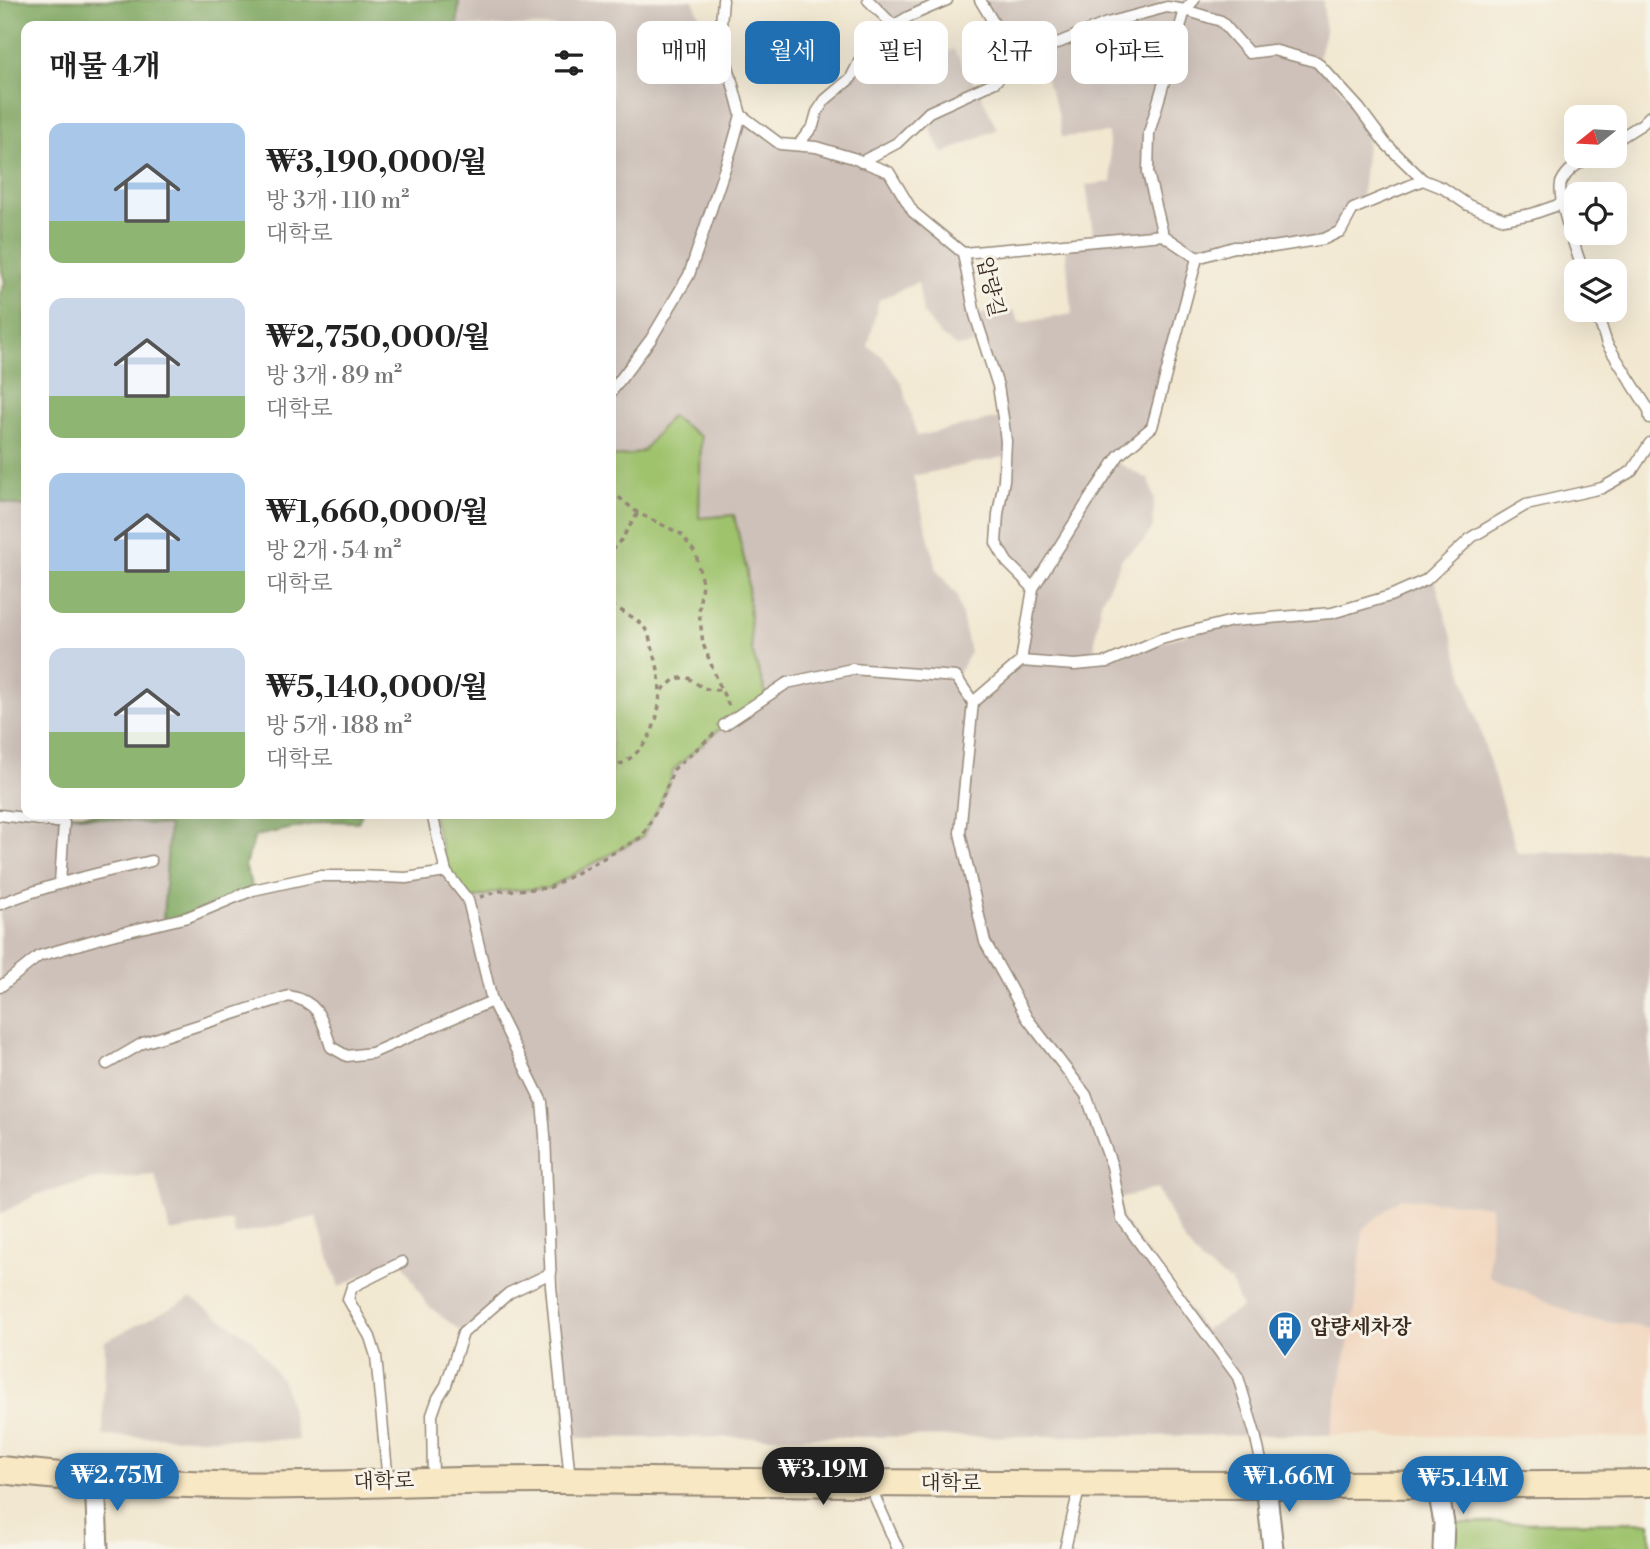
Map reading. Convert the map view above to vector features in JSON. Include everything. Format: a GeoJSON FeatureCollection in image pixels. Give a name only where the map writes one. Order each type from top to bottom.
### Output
{"type":"FeatureCollection","features":[{"type":"Feature","properties":{"kind":"main road","name":"대학로"},"geometry":{"type":"LineString","coordinates":[[0,1470],[95,1479],[218,1485],[483,1479],[1080,1485],[1650,1483]]}},
{"type":"Feature","properties":{"kind":"street"},"geometry":{"type":"LineString","coordinates":[[95,1479],[98,1549]]}},
{"type":"Feature","properties":{"kind":"street"},"geometry":{"type":"LineString","coordinates":[[1266,1484],[1273,1549]]}},
{"type":"Feature","properties":{"kind":"street"},"geometry":{"type":"LineString","coordinates":[[1437,1485],[1444,1523],[1443,1549]]}},
{"type":"Feature","properties":{"kind":"lane"},"geometry":{"type":"LineString","coordinates":[[616,385],[651,339],[689,275],[741,115],[720,37],[723,0]]}},
{"type":"Feature","properties":{"kind":"lane"},"geometry":{"type":"LineString","coordinates":[[868,0],[889,21]]}},
{"type":"Feature","properties":{"kind":"lane"},"geometry":{"type":"LineString","coordinates":[[902,21],[947,0]]}},
{"type":"Feature","properties":{"kind":"lane"},"geometry":{"type":"LineString","coordinates":[[980,0],[993,21]]}},
{"type":"Feature","properties":{"kind":"lane"},"geometry":{"type":"LineString","coordinates":[[1163,235],[1148,173],[1149,133],[1185,10],[1194,0]]}},
{"type":"Feature","properties":{"kind":"lane"},"geometry":{"type":"LineString","coordinates":[[1057,43],[1107,23],[1167,7],[1221,21],[1249,53],[1273,50],[1317,62],[1359,108],[1385,143],[1423,180],[1443,188],[1468,205],[1504,219],[1532,214],[1562,204]]}},
{"type":"Feature","properties":{"kind":"lane"},"geometry":{"type":"LineString","coordinates":[[798,145],[813,126],[817,112],[825,100],[851,78],[854,72]]}},
{"type":"Feature","properties":{"kind":"lane"},"geometry":{"type":"LineString","coordinates":[[861,162],[897,143],[929,112],[991,84]]}},
{"type":"Feature","properties":{"kind":"lane","name":"압량길"},"geometry":{"type":"LineString","coordinates":[[741,115],[780,144],[816,147],[888,172],[913,212],[963,253],[975,315],[998,386],[1006,441],[996,542],[1007,562],[1032,588]]}},
{"type":"Feature","properties":{"kind":"lane"},"geometry":{"type":"LineString","coordinates":[[1628,133],[1650,116]]}},
{"type":"Feature","properties":{"kind":"lane"},"geometry":{"type":"LineString","coordinates":[[1572,168],[1560,183],[1560,198],[1579,259]]}},
{"type":"Feature","properties":{"kind":"lane"},"geometry":{"type":"LineString","coordinates":[[1197,258],[1234,247],[1273,247],[1324,239],[1341,231],[1353,209],[1423,180]]}},
{"type":"Feature","properties":{"kind":"lane"},"geometry":{"type":"LineString","coordinates":[[963,253],[1163,235],[1197,258]]}},
{"type":"Feature","properties":{"kind":"lane"},"geometry":{"type":"LineString","coordinates":[[973,702],[1021,661],[1032,588],[1119,455],[1152,428],[1197,258]]}},
{"type":"Feature","properties":{"kind":"lane"},"geometry":{"type":"LineString","coordinates":[[1600,322],[1607,344],[1649,410],[1650,418]]}},
{"type":"Feature","properties":{"kind":"lane"},"geometry":{"type":"LineString","coordinates":[[1021,661],[1075,665],[1108,662],[1161,639],[1232,621],[1332,613],[1390,596],[1426,580],[1472,537],[1526,505],[1602,488],[1612,483],[1632,471],[1650,443]]}},
{"type":"Feature","properties":{"kind":"lane"},"geometry":{"type":"LineString","coordinates":[[724,724],[787,683],[852,668],[956,677],[973,702],[960,833],[985,942],[1027,1018],[1086,1095],[1112,1166],[1122,1219],[1238,1377],[1266,1484]]}},
{"type":"Feature","properties":{"kind":"lane"},"geometry":{"type":"LineString","coordinates":[[0,815],[21,818]]}},
{"type":"Feature","properties":{"kind":"lane"},"geometry":{"type":"LineString","coordinates":[[32,819],[64,823],[60,883]]}},
{"type":"Feature","properties":{"kind":"lane"},"geometry":{"type":"LineString","coordinates":[[433,819],[446,872],[468,900],[492,1001],[542,1102],[551,1273],[570,1480]]}},
{"type":"Feature","properties":{"kind":"lane"},"geometry":{"type":"LineString","coordinates":[[0,904],[28,892],[151,861]]}},
{"type":"Feature","properties":{"kind":"lane"},"geometry":{"type":"LineString","coordinates":[[0,986],[39,956],[188,917],[253,890],[317,876],[406,878],[446,872]]}},
{"type":"Feature","properties":{"kind":"lane"},"geometry":{"type":"LineString","coordinates":[[107,1064],[143,1043],[289,996],[304,999],[321,1016],[331,1047],[347,1055],[372,1053],[492,1001]]}},
{"type":"Feature","properties":{"kind":"lane"},"geometry":{"type":"LineString","coordinates":[[388,1483],[376,1356],[370,1337],[348,1299],[352,1287],[402,1262]]}},
{"type":"Feature","properties":{"kind":"lane"},"geometry":{"type":"LineString","coordinates":[[433,1481],[432,1415],[446,1385],[463,1333],[509,1293],[551,1273]]}},
{"type":"Feature","properties":{"kind":"lane"},"geometry":{"type":"LineString","coordinates":[[869,1484],[898,1549]]}},
{"type":"Feature","properties":{"kind":"lane"},"geometry":{"type":"LineString","coordinates":[[1065,1549],[1080,1485]]}},
{"type":"Feature","properties":{"kind":"path"},"geometry":{"type":"LineString","coordinates":[[616,495],[638,513],[681,534],[696,554],[702,583],[699,611],[703,644],[735,717]]}},
{"type":"Feature","properties":{"kind":"path"},"geometry":{"type":"LineString","coordinates":[[616,545],[638,513]]}},
{"type":"Feature","properties":{"kind":"path"},"geometry":{"type":"LineString","coordinates":[[616,608],[628,614],[646,631],[657,662],[661,685],[659,710],[649,737],[638,752],[624,764],[616,766]]}},
{"type":"Feature","properties":{"kind":"path"},"geometry":{"type":"LineString","coordinates":[[660,691],[675,679],[687,677],[704,689],[721,689]]}},
{"type":"Feature","properties":{"kind":"path"},"geometry":{"type":"LineString","coordinates":[[468,900],[500,891],[549,888],[642,837],[660,804],[674,769],[724,724]]}},
{"type":"Feature","properties":{"kind":"shaded area"},"geometry":{"type":"Polygon","coordinates":[[[459,0],[693,0],[702,21],[637,21],[637,84],[728,84],[741,115],[780,144],[798,145],[817,112],[854,74],[854,84],[948,84],[948,51],[953,49],[962,63],[962,84],[975,84],[997,129],[943,154],[925,118],[897,143],[862,161],[889,172],[913,212],[963,253],[975,315],[1013,310],[1020,323],[1072,314],[1065,243],[1094,240],[1086,185],[1112,182],[1108,133],[1062,137],[1058,112],[1048,84],[1057,84],[1057,21],[993,21],[980,0],[1323,0],[1325,32],[1317,62],[1369,122],[1362,196],[1341,231],[1324,239],[1234,247],[1197,258],[1152,427],[1115,461],[1149,480],[1154,498],[1153,527],[1142,543],[1123,557],[1101,602],[1092,663],[1232,621],[1332,613],[1390,596],[1433,574],[1517,853],[1650,850],[1650,1328],[1586,1319],[1489,1276],[1491,1206],[1400,1198],[1363,1229],[1356,1305],[1330,1435],[567,1438],[550,1273],[509,1293],[463,1333],[426,1304],[399,1256],[339,1287],[316,1217],[235,1235],[232,1221],[170,1232],[155,1175],[90,1180],[36,1195],[0,1214],[0,501],[21,507],[21,819],[109,819],[169,826],[163,923],[253,890],[317,876],[446,872],[468,900],[500,891],[549,888],[660,804],[674,769],[724,725],[767,696],[752,651],[747,572],[734,515],[699,519],[671,416],[643,451],[616,456],[616,21],[457,21],[459,0]],[[918,282],[879,300],[868,346],[883,357],[902,384],[917,436],[1003,417],[984,342],[958,347],[941,336],[923,313],[918,282]],[[1004,457],[913,476],[937,571],[957,595],[970,652],[956,677],[973,702],[1021,660],[1033,588],[996,543],[1004,457]],[[1157,1188],[1119,1199],[1122,1219],[1204,1330],[1242,1308],[1231,1282],[1202,1263],[1183,1239],[1157,1188]]]}},
{"type":"Feature","properties":{"kind":"shaded area"},"geometry":{"type":"Polygon","coordinates":[[[868,0],[947,0],[904,21],[889,21],[868,0]]]}},
{"type":"Feature","properties":{"kind":"shaded area"},"geometry":{"type":"Polygon","coordinates":[[[1400,1198],[1492,1206],[1586,1319],[1650,1328],[1650,1438],[1330,1435],[1356,1305],[1363,1229],[1400,1198]]]}},
{"type":"Feature","properties":{"kind":"shaded area"},"geometry":{"type":"Polygon","coordinates":[[[191,1298],[252,1339],[285,1385],[298,1440],[103,1436],[105,1341],[191,1298]]]}},
{"type":"Feature","properties":{"kind":"green space"},"geometry":{"type":"Polygon","coordinates":[[[0,0],[459,0],[457,21],[21,21],[21,507],[0,501],[0,294],[5,282],[0,265],[0,0]]]}},
{"type":"Feature","properties":{"kind":"green space"},"geometry":{"type":"Polygon","coordinates":[[[671,416],[701,437],[699,518],[734,515],[747,572],[752,651],[767,696],[724,725],[674,769],[660,804],[642,837],[549,888],[500,891],[468,900],[450,878],[433,819],[616,819],[616,456],[643,451],[671,416]]]}},
{"type":"Feature","properties":{"kind":"green space"},"geometry":{"type":"Polygon","coordinates":[[[109,819],[360,819],[358,822],[328,821],[255,836],[245,866],[253,890],[163,923],[169,826],[109,819]]]}},
{"type":"Feature","properties":{"kind":"green space"},"geometry":{"type":"Polygon","coordinates":[[[1650,1522],[1650,1549],[1443,1549],[1444,1523],[1650,1522]]]}},
{"type":"Feature","properties":{"kind":"place","name":"압량세차장"},"geometry":{"type":"Point","coordinates":[1285,1358]}}]}
